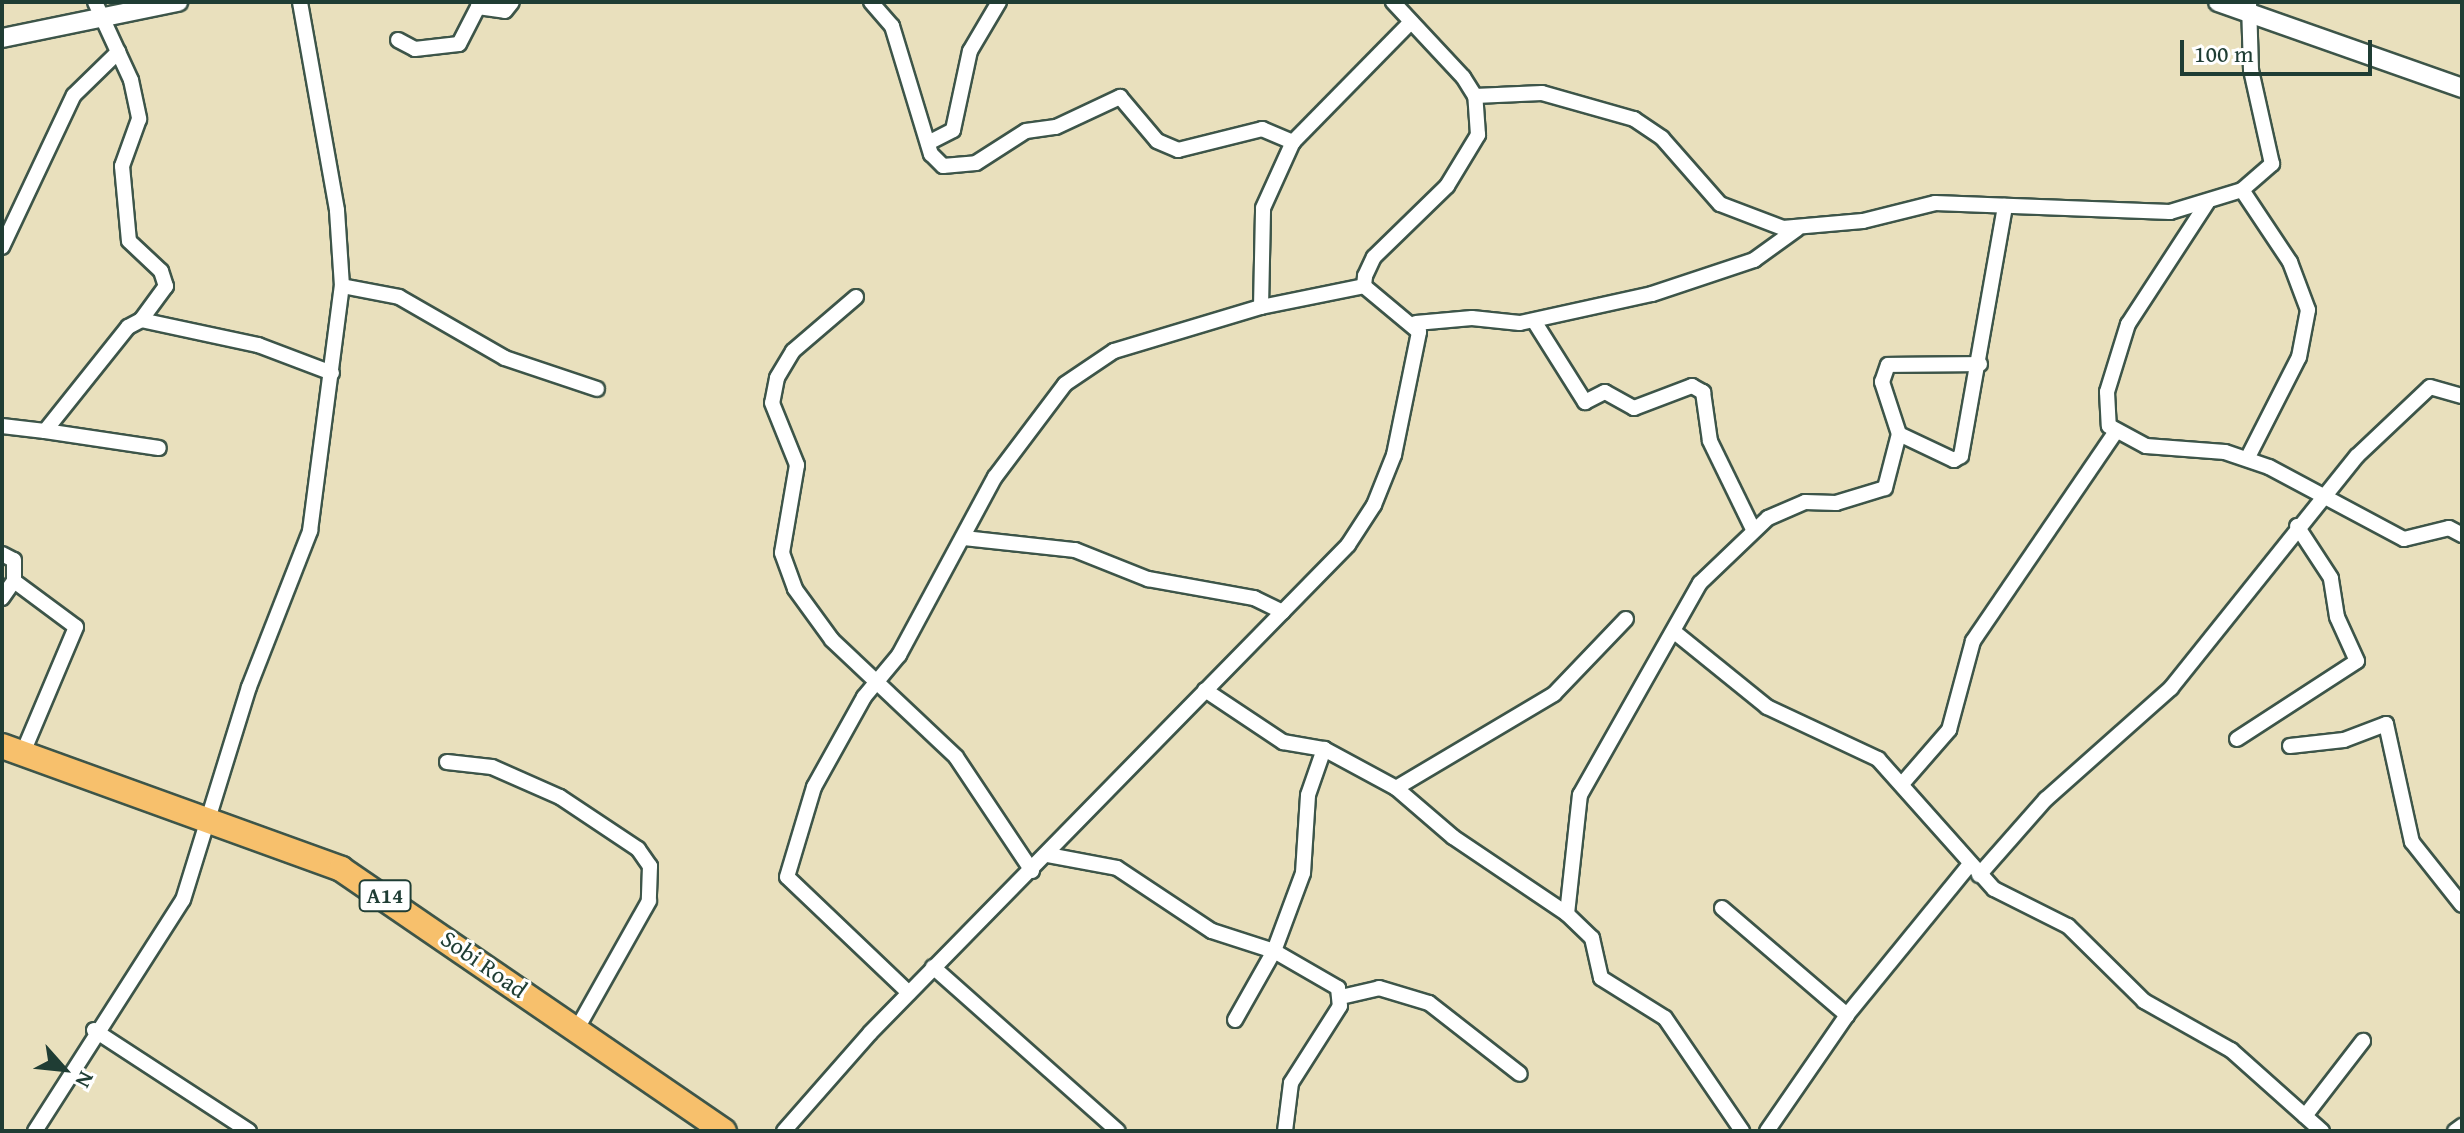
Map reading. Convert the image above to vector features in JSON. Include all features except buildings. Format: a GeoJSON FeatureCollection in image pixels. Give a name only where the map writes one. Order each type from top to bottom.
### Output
{"type":"FeatureCollection","features":[{"type":"Feature","properties":{"kind":"highway","name":"Sobi Road"},"geometry":{"type":"LineString","coordinates":[[12,751],[341,869],[724,1131]]}},
{"type":"Feature","properties":{"kind":"street"},"geometry":{"type":"LineString","coordinates":[[2,38],[97,10],[178,2]]}},
{"type":"Feature","properties":{"kind":"street"},"geometry":{"type":"LineString","coordinates":[[35,1131],[94,1030],[169,926],[210,820],[249,687],[310,531],[342,286],[337,210],[300,2]]}},
{"type":"Feature","properties":{"kind":"street"},"geometry":{"type":"LineString","coordinates":[[398,40],[415,49],[459,44],[478,7],[505,11],[512,2]]}},
{"type":"Feature","properties":{"kind":"street"},"geometry":{"type":"LineString","coordinates":[[871,2],[901,46],[928,143],[943,166],[976,163],[1026,131],[1056,127],[1120,97],[1157,141],[1178,150],[1262,129],[1293,142]]}},
{"type":"Feature","properties":{"kind":"street"},"geometry":{"type":"LineString","coordinates":[[928,143],[953,130],[970,51],[999,2]]}},
{"type":"Feature","properties":{"kind":"street"},"geometry":{"type":"LineString","coordinates":[[1364,286],[1374,257],[1468,157],[1478,135],[1475,96],[1393,2]]}},
{"type":"Feature","properties":{"kind":"street"},"geometry":{"type":"LineString","coordinates":[[2218,2],[2250,8],[2462,88]]}},
{"type":"Feature","properties":{"kind":"street"},"geometry":{"type":"LineString","coordinates":[[909,993],[787,877],[814,787],[964,538],[1018,441],[1083,367],[1261,307],[1364,286],[1416,323],[1534,321],[1710,278],[1754,260],[1797,229],[1935,203],[2148,214],[2207,203],[2242,190],[2272,164],[2251,70],[2250,8]]}},
{"type":"Feature","properties":{"kind":"street"},"geometry":{"type":"LineString","coordinates":[[45,431],[128,327],[141,320],[166,286],[128,237],[122,166],[139,119],[118,52],[97,10]]}},
{"type":"Feature","properties":{"kind":"street"},"geometry":{"type":"LineString","coordinates":[[1261,307],[1263,208],[1293,142],[1411,22]]}},
{"type":"Feature","properties":{"kind":"street"},"geometry":{"type":"LineString","coordinates":[[2,247],[74,95],[118,52]]}},
{"type":"Feature","properties":{"kind":"street"},"geometry":{"type":"LineString","coordinates":[[1475,96],[1542,93],[1634,119],[1662,138],[1720,204],[1797,229]]}},
{"type":"Feature","properties":{"kind":"street"},"geometry":{"type":"LineString","coordinates":[[2242,190],[2290,262],[2308,310],[2299,357],[2247,459]]}},
{"type":"Feature","properties":{"kind":"street"},"geometry":{"type":"LineString","coordinates":[[2207,203],[2150,285],[2115,355],[2107,413],[2115,433],[2146,446],[2247,459],[2404,539],[2449,528],[2462,535]]}},
{"type":"Feature","properties":{"kind":"street"},"geometry":{"type":"LineString","coordinates":[[1899,434],[1959,459],[1980,364],[2005,206]]}},
{"type":"Feature","properties":{"kind":"street"},"geometry":{"type":"LineString","coordinates":[[342,286],[399,297],[505,358],[597,389]]}},
{"type":"Feature","properties":{"kind":"street"},"geometry":{"type":"LineString","coordinates":[[856,297],[793,351],[772,403],[797,465],[782,553],[795,589],[832,640],[879,681],[956,757],[1032,871]]}},
{"type":"Feature","properties":{"kind":"street"},"geometry":{"type":"LineString","coordinates":[[141,320],[258,345],[332,373]]}},
{"type":"Feature","properties":{"kind":"street"},"geometry":{"type":"LineString","coordinates":[[1534,321],[1585,402],[1605,392],[1634,408],[1692,386],[1703,392],[1710,441],[1753,529]]}},
{"type":"Feature","properties":{"kind":"street"},"geometry":{"type":"LineString","coordinates":[[784,1131],[933,967],[1048,855],[1348,545],[1374,505],[1394,455],[1416,323]]}},
{"type":"Feature","properties":{"kind":"street"},"geometry":{"type":"LineString","coordinates":[[1567,914],[1580,795],[1677,634],[1700,583],[1753,529],[1805,502],[1836,503],[1885,488],[1899,434],[1882,382],[1888,365],[1980,364]]}},
{"type":"Feature","properties":{"kind":"street"},"geometry":{"type":"LineString","coordinates":[[1767,1131],[1847,1015],[1975,870],[2046,799],[2171,688],[2297,526],[2322,499],[2430,387],[2462,396]]}},
{"type":"Feature","properties":{"kind":"street"},"geometry":{"type":"LineString","coordinates":[[2,426],[159,448]]}},
{"type":"Feature","properties":{"kind":"street"},"geometry":{"type":"LineString","coordinates":[[1902,784],[1949,730],[1973,641],[2115,433]]}},
{"type":"Feature","properties":{"kind":"street"},"geometry":{"type":"LineString","coordinates":[[2237,739],[2357,661],[2337,617],[2331,578],[2297,526]]}},
{"type":"Feature","properties":{"kind":"street"},"geometry":{"type":"LineString","coordinates":[[964,538],[1075,550],[1148,579],[1254,598],[1283,612]]}},
{"type":"Feature","properties":{"kind":"street"},"geometry":{"type":"LineString","coordinates":[[2,554],[14,560],[14,581],[2,598]]}},
{"type":"Feature","properties":{"kind":"street"},"geometry":{"type":"LineString","coordinates":[[12,751],[76,627],[14,581]]}},
{"type":"Feature","properties":{"kind":"street"},"geometry":{"type":"LineString","coordinates":[[1396,788],[1554,694],[1626,619]]}},
{"type":"Feature","properties":{"kind":"street"},"geometry":{"type":"LineString","coordinates":[[1677,634],[1767,707],[1865,749],[1902,784],[1975,870],[2068,926],[2144,1001],[2231,1050],[2322,1131]]}},
{"type":"Feature","properties":{"kind":"street"},"geometry":{"type":"LineString","coordinates":[[1205,690],[1283,742],[1324,749],[1396,788],[1453,837],[1567,914],[1592,938],[1601,978],[1665,1018],[1742,1131]]}},
{"type":"Feature","properties":{"kind":"street"},"geometry":{"type":"LineString","coordinates":[[2290,746],[2344,740],[2386,724],[2412,842],[2462,905]]}},
{"type":"Feature","properties":{"kind":"street"},"geometry":{"type":"LineString","coordinates":[[1235,1020],[1274,951],[1303,873],[1308,795],[1324,749]]}},
{"type":"Feature","properties":{"kind":"street"},"geometry":{"type":"LineString","coordinates":[[447,762],[492,767],[560,797],[638,849],[650,866],[649,901],[577,1029]]}},
{"type":"Feature","properties":{"kind":"street"},"geometry":{"type":"LineString","coordinates":[[1048,855],[1117,868],[1212,931],[1274,951],[1329,978],[1341,997]]}},
{"type":"Feature","properties":{"kind":"street"},"geometry":{"type":"LineString","coordinates":[[1722,908],[1847,1015]]}},
{"type":"Feature","properties":{"kind":"street"},"geometry":{"type":"LineString","coordinates":[[933,967],[1118,1131]]}},
{"type":"Feature","properties":{"kind":"street"},"geometry":{"type":"LineString","coordinates":[[1285,1131],[1291,1083],[1341,997],[1379,988],[1429,1003],[1520,1074]]}},
{"type":"Feature","properties":{"kind":"street"},"geometry":{"type":"LineString","coordinates":[[94,1030],[249,1131]]}},
{"type":"Feature","properties":{"kind":"street"},"geometry":{"type":"LineString","coordinates":[[2305,1116],[2363,1041]]}},
{"type":"Feature","properties":{"kind":"street"},"geometry":{"type":"LineString","coordinates":[[2455,1131],[2462,1126]]}}]}
